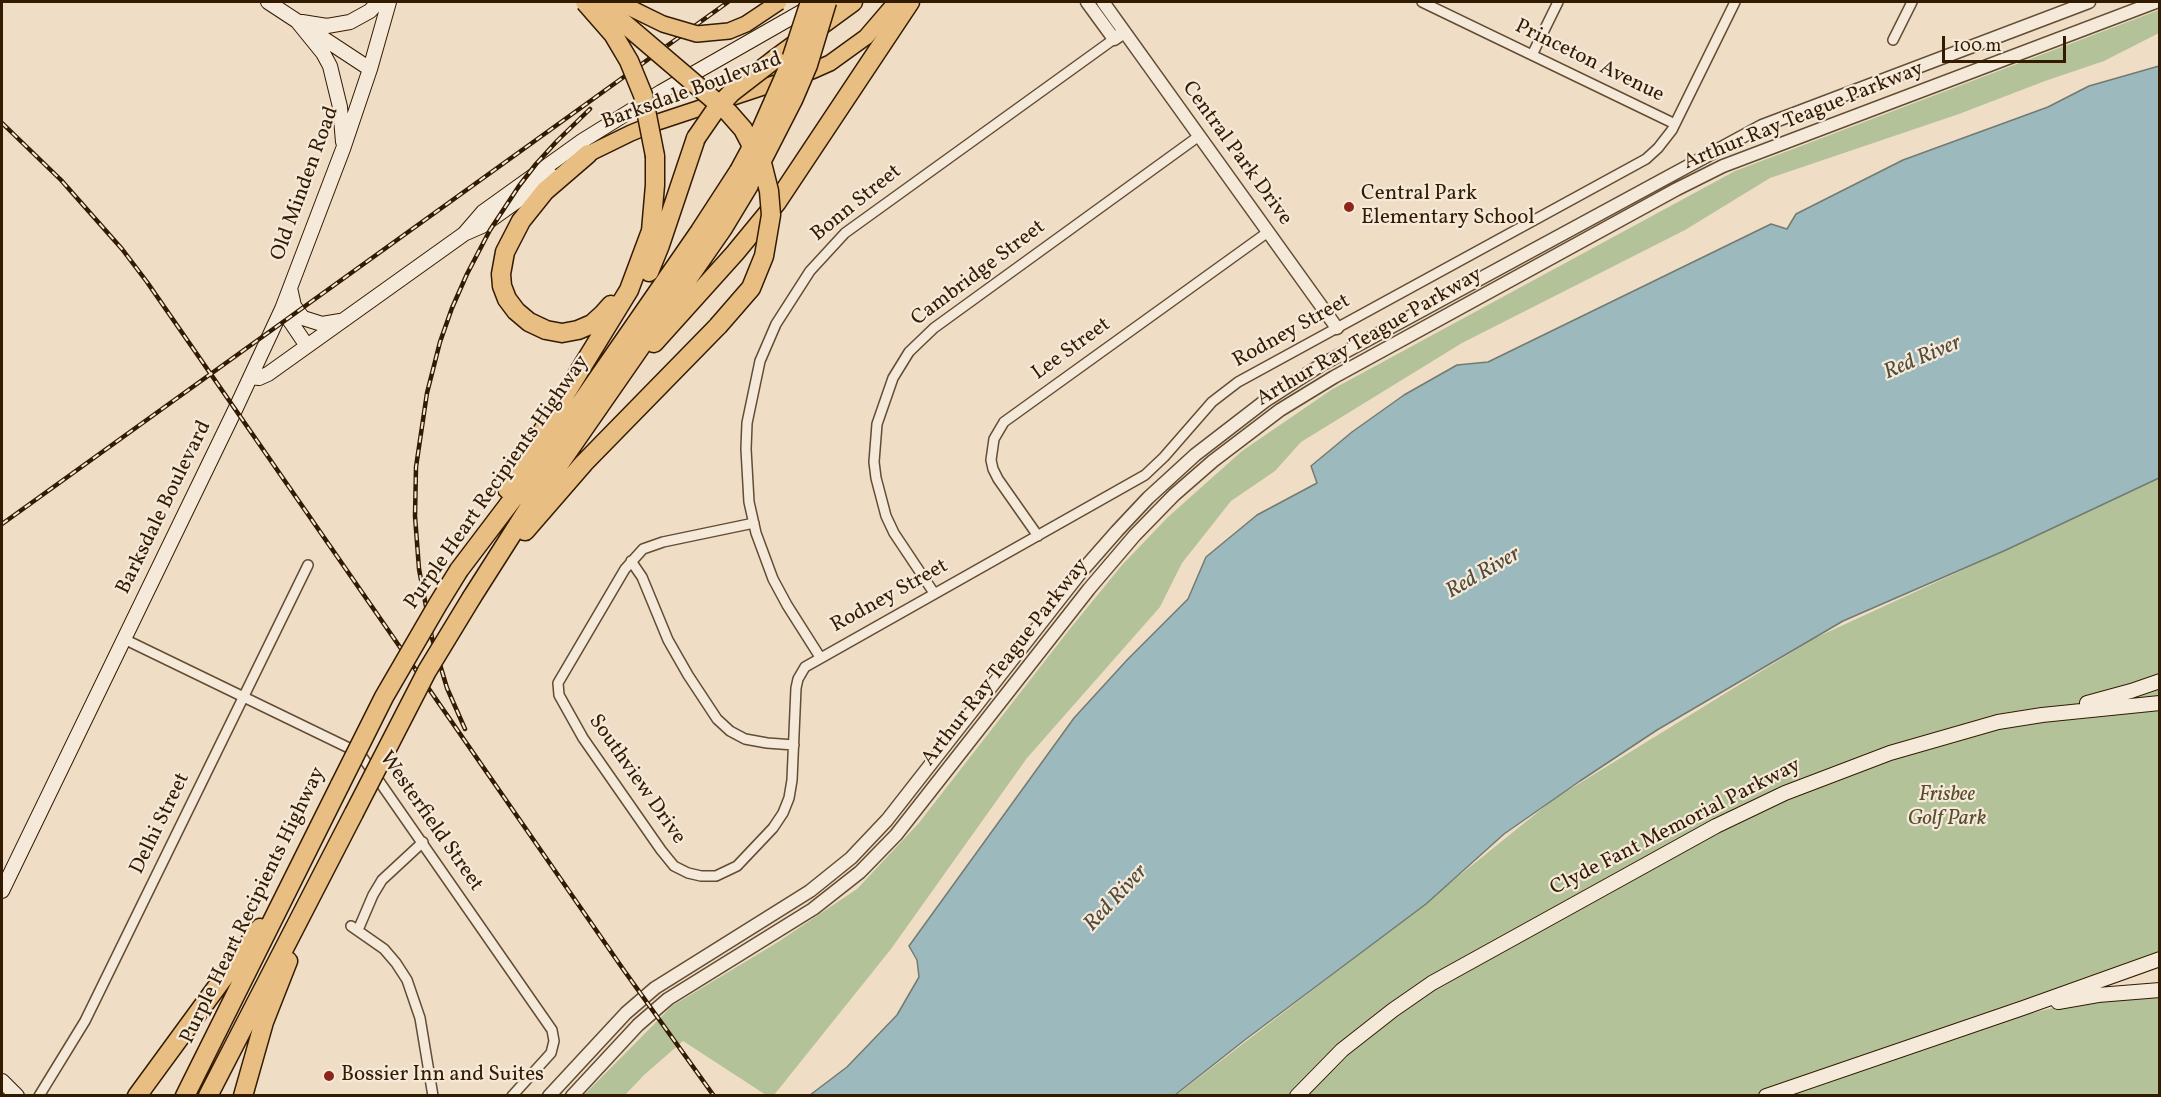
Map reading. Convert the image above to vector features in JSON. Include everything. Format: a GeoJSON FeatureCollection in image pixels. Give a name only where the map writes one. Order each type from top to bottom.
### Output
{"type":"FeatureCollection","features":[{"type":"Feature","properties":{"kind":"highway"},"geometry":{"type":"LineString","coordinates":[[459,570],[629,290],[651,231],[655,156],[643,95],[629,61],[613,34],[585,2]]}},
{"type":"Feature","properties":{"kind":"highway"},"geometry":{"type":"LineString","coordinates":[[476,591],[584,463],[751,288],[764,256],[771,215],[769,191],[764,167],[743,129],[728,112],[599,2]]}},
{"type":"Feature","properties":{"kind":"highway","name":"Purple Heart Recipients Highway"},"geometry":{"type":"LineString","coordinates":[[208,1095],[427,671],[528,509],[723,228],[746,176],[760,132],[782,85],[810,2]]}},
{"type":"Feature","properties":{"kind":"highway","name":"Purple Heart Recipients Highway"},"geometry":{"type":"LineString","coordinates":[[185,1095],[384,697],[428,620],[459,570],[531,475],[711,215],[746,176],[793,100],[808,65],[827,2]]}},
{"type":"Feature","properties":{"kind":"highway"},"geometry":{"type":"LineString","coordinates":[[549,420],[624,318],[642,287],[660,245],[696,138],[716,109],[731,93],[853,2]]}},
{"type":"Feature","properties":{"kind":"highway"},"geometry":{"type":"LineString","coordinates":[[610,390],[766,218],[801,169],[910,2]]}},
{"type":"Feature","properties":{"kind":"highway"},"geometry":{"type":"LineString","coordinates":[[588,154],[545,191],[533,205],[521,220],[505,252],[501,274],[502,286],[516,312],[529,322],[546,330],[562,333],[592,324],[603,314],[619,290],[653,204]]}},
{"type":"Feature","properties":{"kind":"highway"},"geometry":{"type":"LineString","coordinates":[[243,1095],[264,1022],[321,876]]}},
{"type":"Feature","properties":{"kind":"highway"},"geometry":{"type":"LineString","coordinates":[[137,1095],[253,936],[283,902]]}},
{"type":"Feature","properties":{"kind":"main road"},"geometry":{"type":"LineString","coordinates":[[268,2],[369,69]]}},
{"type":"Feature","properties":{"kind":"main road"},"geometry":{"type":"LineString","coordinates":[[297,21],[327,26],[339,25],[360,17],[378,2]]}},
{"type":"Feature","properties":{"kind":"main road","name":"Old Minden Road"},"geometry":{"type":"LineString","coordinates":[[251,377],[282,309],[344,149],[389,2]]}},
{"type":"Feature","properties":{"kind":"main road"},"geometry":{"type":"LineString","coordinates":[[618,2],[663,24],[697,34],[729,31],[746,24],[779,2]]}},
{"type":"Feature","properties":{"kind":"main road","name":"Barksdale Boulevard"},"geometry":{"type":"LineString","coordinates":[[2,891],[251,377],[259,378],[268,374],[345,320],[464,234],[483,212],[609,123],[820,2]]}},
{"type":"Feature","properties":{"kind":"main road","name":"Barksdale Boulevard"},"geometry":{"type":"LineString","coordinates":[[464,234],[477,229],[544,181],[588,154],[631,132],[812,72],[847,52],[866,37],[896,2]]}},
{"type":"Feature","properties":{"kind":"main road"},"geometry":{"type":"LineString","coordinates":[[297,21],[323,52],[330,66],[340,107],[344,149]]}},
{"type":"Feature","properties":{"kind":"main road"},"geometry":{"type":"LineString","coordinates":[[290,288],[294,306],[303,318],[322,324],[345,320]]}},
{"type":"Feature","properties":{"kind":"main road"},"geometry":{"type":"LineString","coordinates":[[282,309],[307,346]]}},
{"type":"Feature","properties":{"kind":"main road"},"geometry":{"type":"LineString","coordinates":[[2042,715],[2132,692],[2160,681]]}},
{"type":"Feature","properties":{"kind":"main road","name":"Clyde Fant Memorial Parkway"},"geometry":{"type":"LineString","coordinates":[[1299,1094],[1342,1050],[1431,983],[1743,812],[1813,781],[1890,753],[1980,727],[2042,715],[2160,703]]}},
{"type":"Feature","properties":{"kind":"main road"},"geometry":{"type":"LineString","coordinates":[[1766,1095],[1992,1019],[2160,959]]}},
{"type":"Feature","properties":{"kind":"main road"},"geometry":{"type":"LineString","coordinates":[[1992,1019],[2079,998],[2160,990]]}},
{"type":"Feature","properties":{"kind":"main road"},"geometry":{"type":"LineString","coordinates":[[2,1081],[17,1095]]}},
{"type":"Feature","properties":{"kind":"street","name":"Central Park Drive"},"geometry":{"type":"LineString","coordinates":[[1087,2],[1173,95],[1199,136],[1337,328]]}},
{"type":"Feature","properties":{"kind":"street","name":"Central Park Drive"},"geometry":{"type":"LineString","coordinates":[[1103,2],[1119,35]]}},
{"type":"Feature","properties":{"kind":"street","name":"Princeton Avenue"},"geometry":{"type":"LineString","coordinates":[[1422,2],[1675,124]]}},
{"type":"Feature","properties":{"kind":"street"},"geometry":{"type":"LineString","coordinates":[[1532,55],[1558,2]]}},
{"type":"Feature","properties":{"kind":"street","name":"Rodney Street"},"geometry":{"type":"LineString","coordinates":[[820,657],[1038,536],[1153,469],[1212,402],[1231,387],[1637,165],[1658,148],[1675,124],[1735,2]]}},
{"type":"Feature","properties":{"kind":"street"},"geometry":{"type":"LineString","coordinates":[[1893,40],[1912,2]]}},
{"type":"Feature","properties":{"kind":"street","name":"Arthur Ray Teague Parkway"},"geometry":{"type":"LineString","coordinates":[[549,1095],[654,988],[810,891],[851,858],[887,819],[1081,572],[1117,531],[1154,492],[1195,455],[1265,401],[1321,366],[1762,126],[2090,2]]}},
{"type":"Feature","properties":{"kind":"street","name":"Arthur Ray Teague Parkway"},"geometry":{"type":"LineString","coordinates":[[572,1095],[638,1025],[668,999],[813,909],[861,872],[902,828],[1126,545],[1193,478],[1231,446],[1280,410],[1334,377],[1677,189],[1724,166],[2156,2]]}},
{"type":"Feature","properties":{"kind":"street","name":"Bonn Street"},"geometry":{"type":"LineString","coordinates":[[820,657],[780,594],[767,565],[749,502],[747,423],[760,361],[776,324],[810,271],[834,244],[864,218],[1119,35]]}},
{"type":"Feature","properties":{"kind":"street","name":"Cambridge Street"},"geometry":{"type":"LineString","coordinates":[[934,593],[894,533],[886,516],[876,478],[874,462],[877,424],[893,378],[909,352],[934,328],[1199,136]]}},
{"type":"Feature","properties":{"kind":"street","name":"Lee Street"},"geometry":{"type":"LineString","coordinates":[[1038,536],[993,469],[991,460],[994,439],[1004,422],[1268,232]]}},
{"type":"Feature","properties":{"kind":"street","name":"Southview Drive"},"geometry":{"type":"LineString","coordinates":[[754,523],[651,545],[643,549],[631,561],[560,677],[557,689],[584,738],[668,859],[681,870],[701,876],[716,876],[736,866],[773,828],[787,806],[792,780],[798,679],[805,667],[820,657]]}},
{"type":"Feature","properties":{"kind":"street"},"geometry":{"type":"LineString","coordinates":[[631,561],[642,577],[661,626],[676,654],[724,726],[746,739],[794,745]]}},
{"type":"Feature","properties":{"kind":"street","name":"Delhi Street"},"geometry":{"type":"LineString","coordinates":[[39,1095],[85,1021],[308,565]]}},
{"type":"Feature","properties":{"kind":"street","name":"Westerfield Street"},"geometry":{"type":"LineString","coordinates":[[124,639],[361,756],[552,1030],[554,1041],[551,1053],[512,1095]]}},
{"type":"Feature","properties":{"kind":"street"},"geometry":{"type":"LineString","coordinates":[[423,842],[382,880],[355,928],[387,952],[407,980],[420,1018],[433,1095]]}},
{"type":"Feature","properties":{"kind":"green space"},"geometry":{"type":"Polygon","coordinates":[[[2159,10],[2159,33],[2104,61],[1959,114],[1770,178],[1685,230],[1462,343],[1301,442],[1275,471],[1231,501],[1182,563],[1160,607],[1027,758],[891,949],[774,1095],[766,1095],[683,1041],[625,1095],[584,1095],[672,1006],[778,942],[857,889],[918,824],[1122,565],[1168,517],[1242,451],[1331,390],[1735,171],[2159,10]]]}},
{"type":"Feature","properties":{"kind":"green space","name":"Frisbee Golf Park"},"geometry":{"type":"Polygon","coordinates":[[[2159,477],[2159,957],[1755,1095],[1175,1096],[1413,913],[1554,799],[1815,638],[2159,477]]]}},
{"type":"Feature","properties":{"kind":"green space"},"geometry":{"type":"Polygon","coordinates":[[[2159,995],[2159,1095],[1780,1096],[1962,1033],[2036,1012],[2074,1003],[2159,995]]]}},
{"type":"Feature","properties":{"kind":"water","name":"Red River"},"geometry":{"type":"Polygon","coordinates":[[[2159,66],[2159,478],[2006,550],[1843,621],[1657,730],[1504,834],[1426,904],[1175,1095],[810,1095],[847,1067],[897,1015],[919,977],[917,960],[909,946],[1074,718],[1127,660],[1188,599],[1206,557],[1257,515],[1317,483],[1311,466],[1352,432],[1404,395],[1457,365],[1488,362],[1771,224],[1787,229],[1796,214],[1903,160],[2048,107],[2089,86],[2159,66]]]}},
{"type":"Feature","properties":{"kind":"railway"},"geometry":{"type":"LineString","coordinates":[[2,524],[728,2]]}},
{"type":"Feature","properties":{"kind":"railway"},"geometry":{"type":"LineString","coordinates":[[465,729],[447,688],[432,638],[419,569],[415,516],[416,467],[427,393],[440,342],[452,308],[490,230],[536,164],[590,109]]}},
{"type":"Feature","properties":{"kind":"railway"},"geometry":{"type":"LineString","coordinates":[[2,123],[61,180],[122,249],[147,282],[623,969],[714,1096]]}},
{"type":"Feature","properties":{"kind":"place","name":"Central Park Elementary School"},"geometry":{"type":"Point","coordinates":[1349,207]}},
{"type":"Feature","properties":{"kind":"place","name":"Bossier Inn and Suites"},"geometry":{"type":"Point","coordinates":[329,1076]}}]}
